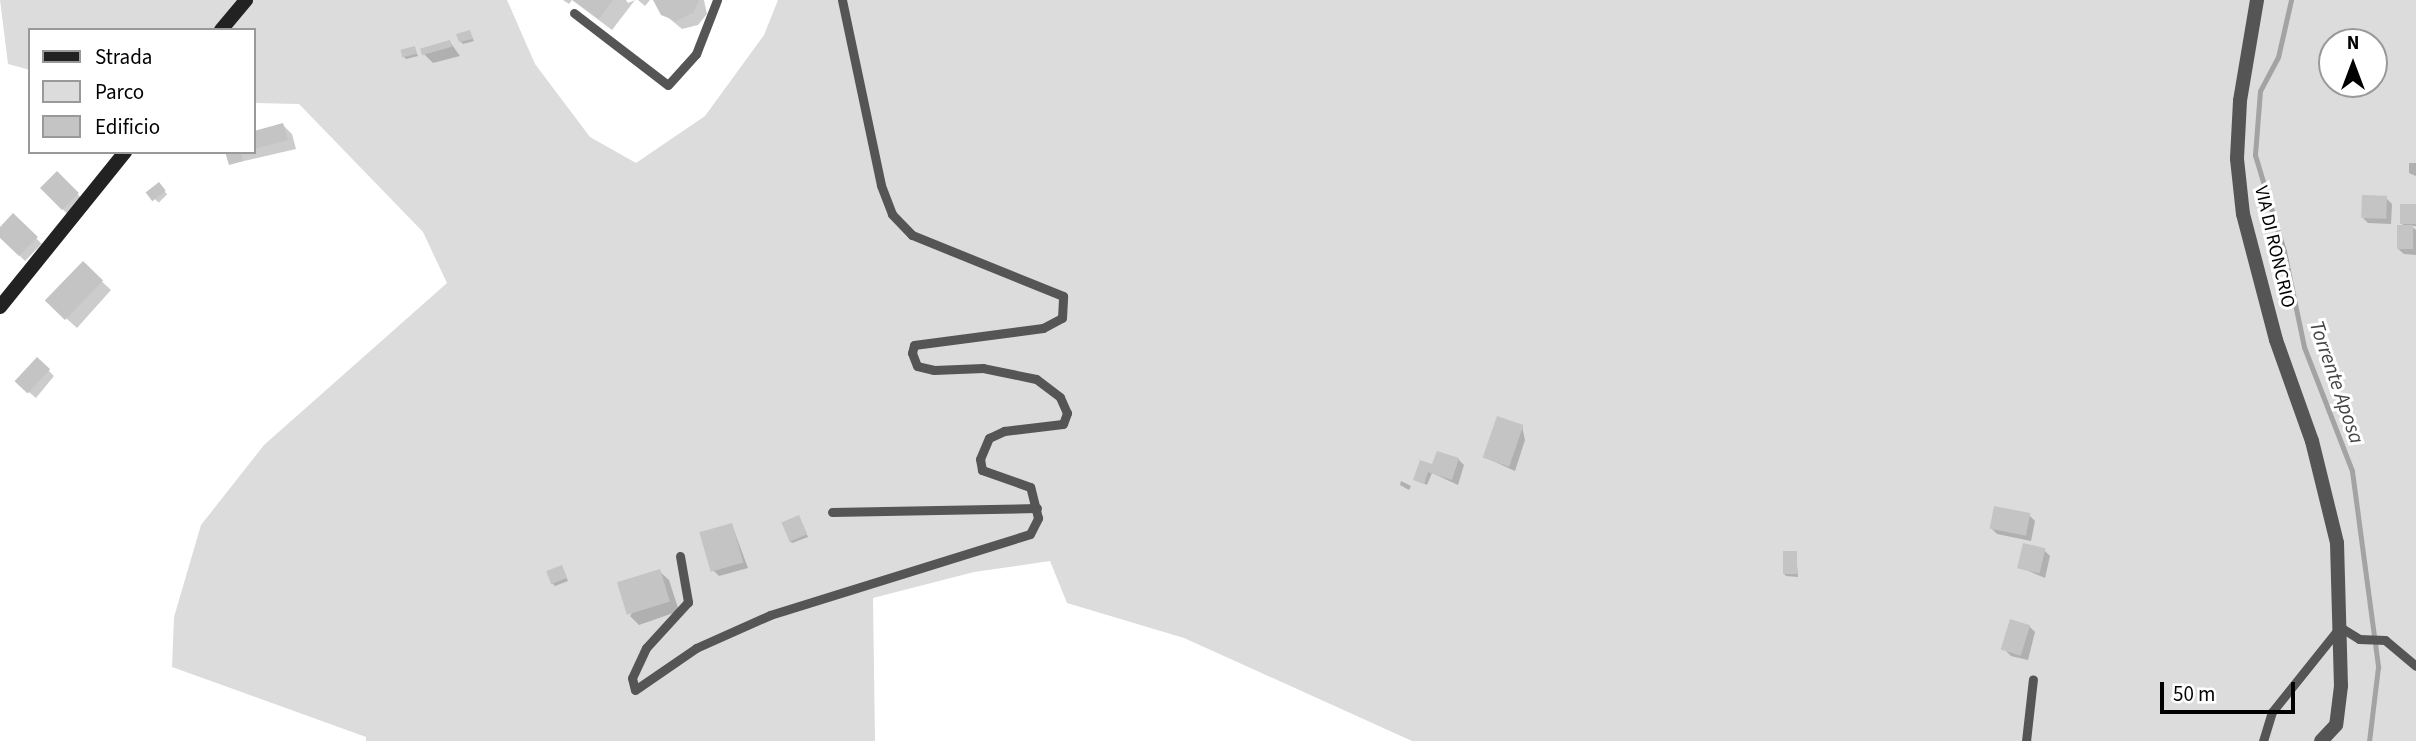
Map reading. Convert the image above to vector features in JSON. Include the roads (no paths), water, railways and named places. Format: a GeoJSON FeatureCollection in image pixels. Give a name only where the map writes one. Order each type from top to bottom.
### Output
{"type":"FeatureCollection","features":[{"type":"Feature","properties":{"kind":"main road"},"geometry":{"type":"LineString","coordinates":[[223,28],[246,0]]}},
{"type":"Feature","properties":{"kind":"main road"},"geometry":{"type":"LineString","coordinates":[[0,307],[123,154]]}},
{"type":"Feature","properties":{"kind":"street","name":"VIA DI RONCRIO"},"geometry":{"type":"LineString","coordinates":[[2257,0],[2240,101],[2237,159],[2244,214],[2276,340],[2312,441],[2337,542],[2341,686],[2336,725],[2321,741]]}},
{"type":"Feature","properties":{"kind":"lane"},"geometry":{"type":"LineString","coordinates":[[574,13],[668,85],[696,54],[717,0]]}},
{"type":"Feature","properties":{"kind":"lane"},"geometry":{"type":"LineString","coordinates":[[680,556],[688,602],[646,648],[632,678],[635,690],[696,648],[770,615],[1030,534],[1037,508],[1030,487],[982,470],[980,459],[989,438],[1004,431],[1063,424],[1067,413],[1060,397],[1036,379],[983,368],[918,366],[912,353],[914,345],[1043,328],[1062,318],[1063,296],[912,235],[892,214],[881,185],[842,0]]}},
{"type":"Feature","properties":{"kind":"lane"},"geometry":{"type":"LineString","coordinates":[[831,512],[1037,508]]}},
{"type":"Feature","properties":{"kind":"lane"},"geometry":{"type":"LineString","coordinates":[[2263,741],[2272,712],[2340,627],[2359,639],[2385,640],[2416,666]]}},
{"type":"Feature","properties":{"kind":"lane"},"geometry":{"type":"LineString","coordinates":[[2026,741],[2033,679]]}},
{"type":"Feature","properties":{"kind":"waterway","name":"Torrente Aposa"},"geometry":{"type":"LineString","coordinates":[[2291,0],[2278,57],[2260,91],[2255,155],[2284,251],[2304,347],[2352,471],[2378,667],[2369,741]]}}]}
